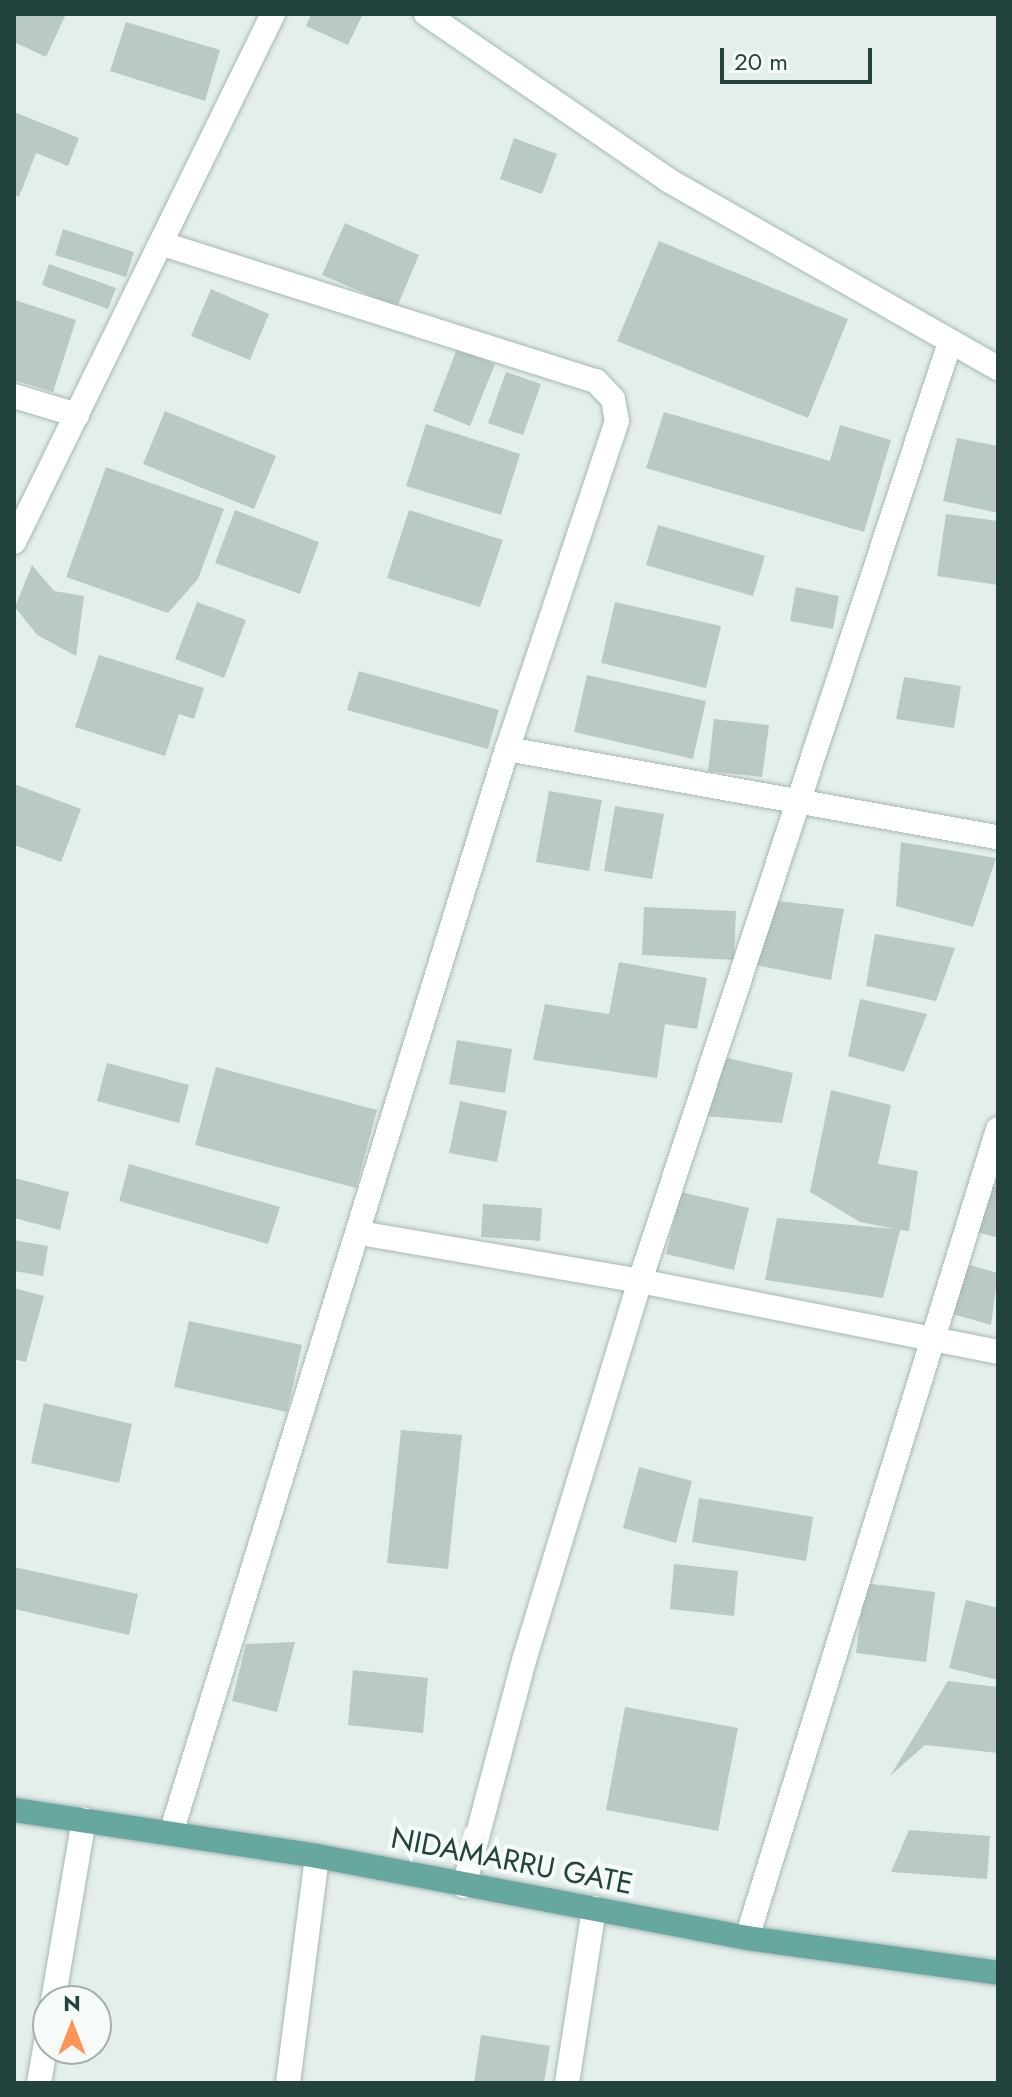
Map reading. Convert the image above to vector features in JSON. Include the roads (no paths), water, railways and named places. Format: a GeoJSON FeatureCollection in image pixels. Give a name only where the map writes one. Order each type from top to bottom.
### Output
{"type":"FeatureCollection","features":[{"type":"Feature","properties":{"kind":"main road","name":"NIDAMARRU GATE"},"geometry":{"type":"LineString","coordinates":[[14,1810],[317,1856],[747,1938],[998,1973]]}},
{"type":"Feature","properties":{"kind":"street"},"geometry":{"type":"LineString","coordinates":[[14,542],[163,244],[273,14]]}},
{"type":"Feature","properties":{"kind":"street"},"geometry":{"type":"LineString","coordinates":[[426,14],[668,180],[949,345],[998,368]]}},
{"type":"Feature","properties":{"kind":"street"},"geometry":{"type":"LineString","coordinates":[[163,244],[596,381],[613,399],[617,421],[507,749],[360,1233],[259,1539],[171,1833]]}},
{"type":"Feature","properties":{"kind":"street"},"geometry":{"type":"LineString","coordinates":[[464,1886],[525,1657],[640,1281],[949,345]]}},
{"type":"Feature","properties":{"kind":"street"},"geometry":{"type":"LineString","coordinates":[[14,396],[77,415]]}},
{"type":"Feature","properties":{"kind":"street"},"geometry":{"type":"LineString","coordinates":[[507,749],[998,837]]}},
{"type":"Feature","properties":{"kind":"street"},"geometry":{"type":"LineString","coordinates":[[747,1938],[929,1342],[998,1129]]}},
{"type":"Feature","properties":{"kind":"street"},"geometry":{"type":"LineString","coordinates":[[360,1233],[640,1281],[929,1342],[998,1352]]}},
{"type":"Feature","properties":{"kind":"street"},"geometry":{"type":"LineString","coordinates":[[56,1985],[84,1820]]}},
{"type":"Feature","properties":{"kind":"street"},"geometry":{"type":"LineString","coordinates":[[288,2083],[317,1856]]}},
{"type":"Feature","properties":{"kind":"street"},"geometry":{"type":"LineString","coordinates":[[567,2083],[594,1908]]}}]}
